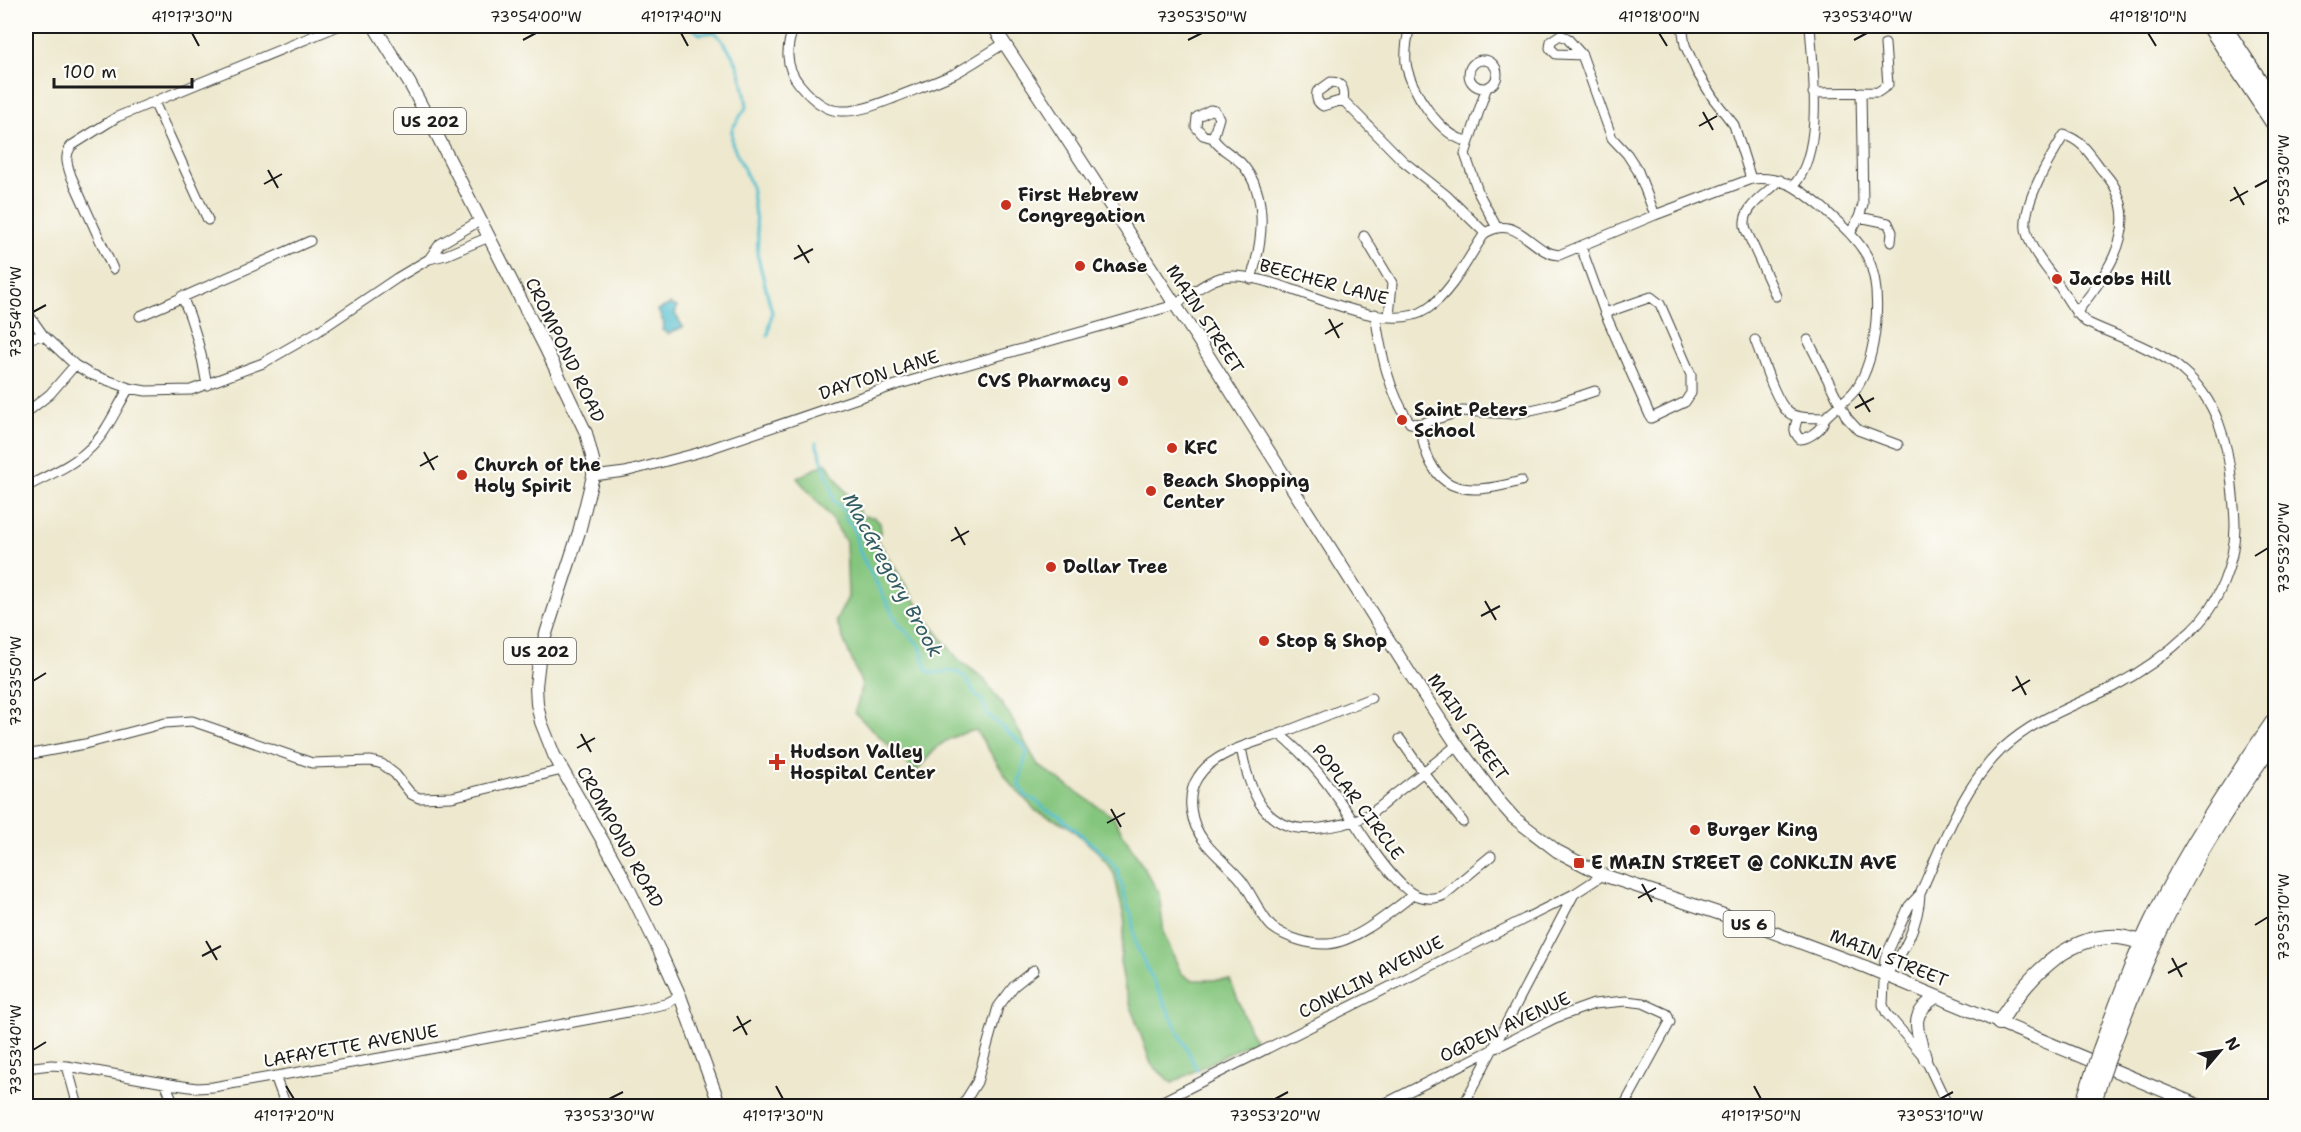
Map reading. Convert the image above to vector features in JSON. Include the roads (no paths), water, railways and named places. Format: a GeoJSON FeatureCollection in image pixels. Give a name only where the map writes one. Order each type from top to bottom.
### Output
{"type":"FeatureCollection","features":[{"type":"Feature","properties":{"kind":"highway"},"geometry":{"type":"LineString","coordinates":[[2209,26],[2276,128]]}},
{"type":"Feature","properties":{"kind":"highway"},"geometry":{"type":"LineString","coordinates":[[2223,26],[2276,105]]}},
{"type":"Feature","properties":{"kind":"highway"},"geometry":{"type":"LineString","coordinates":[[2082,1107],[2096,1077],[2141,942],[2196,838],[2276,717]]}},
{"type":"Feature","properties":{"kind":"highway"},"geometry":{"type":"LineString","coordinates":[[2104,1054],[2152,946],[2179,892],[2214,831],[2276,738]]}},
{"type":"Feature","properties":{"kind":"highway"},"geometry":{"type":"LineString","coordinates":[[2000,1023],[2015,999],[2033,977],[2045,965],[2071,950],[2108,938],[2122,937],[2141,942]]}},
{"type":"Feature","properties":{"kind":"highway"},"geometry":{"type":"LineString","coordinates":[[2093,1107],[2096,1077]]}},
{"type":"Feature","properties":{"kind":"main road","name":"CROMPOND ROAD"},"geometry":{"type":"LineString","coordinates":[[374,26],[410,84],[481,220],[580,418],[590,446],[593,476],[579,532],[544,637],[537,669],[536,686],[541,722],[562,770],[626,882],[680,996],[720,1107]]}},
{"type":"Feature","properties":{"kind":"main road","name":"MAIN STREET"},"geometry":{"type":"LineString","coordinates":[[993,26],[1457,745],[1514,818],[1557,851],[1603,875],[1748,923],[1885,975],[2000,1023],[2171,1101],[2200,1107]]}},
{"type":"Feature","properties":{"kind":"main road"},"geometry":{"type":"LineString","coordinates":[[1925,1058],[1916,1019],[1921,1008],[1936,997]]}},
{"type":"Feature","properties":{"kind":"street"},"geometry":{"type":"LineString","coordinates":[[113,268],[71,176],[66,161],[70,146],[117,117],[338,26]]}},
{"type":"Feature","properties":{"kind":"street"},"geometry":{"type":"LineString","coordinates":[[794,26],[786,50],[793,76],[819,103],[828,109],[842,111],[875,105],[956,73],[1005,43]]}},
{"type":"Feature","properties":{"kind":"street"},"geometry":{"type":"LineString","coordinates":[[1410,26],[1406,62],[1415,90],[1437,121],[1452,135],[1468,141]]}},
{"type":"Feature","properties":{"kind":"street"},"geometry":{"type":"LineString","coordinates":[[1682,26],[1685,45],[1697,72],[1734,125],[1751,179]]}},
{"type":"Feature","properties":{"kind":"street"},"geometry":{"type":"LineString","coordinates":[[1794,185],[1802,175],[1811,150],[1813,93],[1810,26]]}},
{"type":"Feature","properties":{"kind":"street"},"geometry":{"type":"LineString","coordinates":[[1813,93],[1878,92],[1888,84],[1885,44]]}},
{"type":"Feature","properties":{"kind":"street"},"geometry":{"type":"LineString","coordinates":[[1582,55],[1612,138],[1627,153],[1638,171],[1655,215]]}},
{"type":"Feature","properties":{"kind":"street"},"geometry":{"type":"LineString","coordinates":[[1486,89],[1465,154],[1479,194],[1497,228]]}},
{"type":"Feature","properties":{"kind":"street"},"geometry":{"type":"LineString","coordinates":[[1851,232],[1863,204],[1861,92]]}},
{"type":"Feature","properties":{"kind":"street"},"geometry":{"type":"LineString","coordinates":[[1343,100],[1403,161],[1446,195],[1485,233],[1497,228],[1519,231],[1549,254],[1559,255],[1581,247],[1655,215],[1751,179],[1771,178],[1794,185],[1851,232],[1866,256],[1875,284],[1875,322],[1872,345],[1856,389],[1842,405],[1824,418],[1820,428],[1805,439],[1800,439],[1794,430],[1798,417]]}},
{"type":"Feature","properties":{"kind":"street"},"geometry":{"type":"LineString","coordinates":[[154,102],[208,220]]}},
{"type":"Feature","properties":{"kind":"street"},"geometry":{"type":"LineString","coordinates":[[1948,1107],[1925,1058],[1887,1014],[1883,1005],[1883,994],[1885,958],[1909,906],[1920,894],[1965,795],[1981,771],[2025,730],[2045,718],[2115,686],[2143,669],[2190,632],[2206,615],[2221,588],[2231,558],[2235,526],[2229,459],[2221,425],[2203,394],[2184,371],[2163,357],[2086,322],[2076,313],[2039,256],[2026,230],[2027,212],[2033,194],[2064,135],[2080,142],[2117,190],[2124,222],[2119,246],[2098,285],[2076,313]]}},
{"type":"Feature","properties":{"kind":"street"},"geometry":{"type":"LineString","coordinates":[[1213,138],[1240,162],[1258,192],[1261,231],[1251,279]]}},
{"type":"Feature","properties":{"kind":"street"},"geometry":{"type":"LineString","coordinates":[[1776,296],[1746,230],[1744,220],[1747,211],[1780,180]]}},
{"type":"Feature","properties":{"kind":"street"},"geometry":{"type":"LineString","coordinates":[[1859,217],[1887,223],[1892,232],[1892,242]]}},
{"type":"Feature","properties":{"kind":"street"},"geometry":{"type":"LineString","coordinates":[[429,259],[440,244],[481,220]]}},
{"type":"Feature","properties":{"kind":"street","name":"BEECHER LANE"},"geometry":{"type":"LineString","coordinates":[[1175,305],[1209,283],[1232,276],[1268,281],[1356,310],[1389,317],[1411,317],[1439,299],[1485,233]]}},
{"type":"Feature","properties":{"kind":"street"},"geometry":{"type":"LineString","coordinates":[[1364,236],[1392,283],[1389,317]]}},
{"type":"Feature","properties":{"kind":"street"},"geometry":{"type":"LineString","coordinates":[[26,311],[43,335],[75,366],[90,374],[129,388],[191,390],[263,363],[300,342],[429,259],[446,255],[489,237]]}},
{"type":"Feature","properties":{"kind":"street"},"geometry":{"type":"LineString","coordinates":[[140,316],[310,241]]}},
{"type":"Feature","properties":{"kind":"street"},"geometry":{"type":"LineString","coordinates":[[1581,247],[1605,313],[1651,418],[1685,402],[1691,393],[1691,375],[1660,304],[1651,297],[1605,313]]}},
{"type":"Feature","properties":{"kind":"street"},"geometry":{"type":"LineString","coordinates":[[182,296],[200,343],[207,385]]}},
{"type":"Feature","properties":{"kind":"street","name":"DAYTON LANE"},"geometry":{"type":"LineString","coordinates":[[593,476],[625,472],[669,461],[896,385],[1175,305]]}},
{"type":"Feature","properties":{"kind":"street"},"geometry":{"type":"LineString","coordinates":[[1375,314],[1381,352],[1394,394],[1410,423],[1420,424],[1462,411],[1513,414],[1553,405],[1595,391]]}},
{"type":"Feature","properties":{"kind":"street"},"geometry":{"type":"LineString","coordinates":[[26,339],[43,335]]}},
{"type":"Feature","properties":{"kind":"street"},"geometry":{"type":"LineString","coordinates":[[1755,339],[1772,384],[1788,413],[1798,417],[1824,418]]}},
{"type":"Feature","properties":{"kind":"street"},"geometry":{"type":"LineString","coordinates":[[1808,339],[1847,418],[1858,430],[1898,445]]}},
{"type":"Feature","properties":{"kind":"street"},"geometry":{"type":"LineString","coordinates":[[26,413],[50,394],[75,366]]}},
{"type":"Feature","properties":{"kind":"street"},"geometry":{"type":"LineString","coordinates":[[26,487],[88,451],[100,436],[129,388]]}},
{"type":"Feature","properties":{"kind":"street"},"geometry":{"type":"LineString","coordinates":[[1420,424],[1426,452],[1432,466],[1441,477],[1455,487],[1462,490],[1479,490],[1521,481]]}},
{"type":"Feature","properties":{"kind":"street"},"geometry":{"type":"LineString","coordinates":[[1371,698],[1241,748],[1211,763],[1198,776],[1191,801],[1192,815],[1205,842],[1240,879],[1271,926],[1285,935],[1307,942],[1331,944],[1362,930],[1414,894],[1436,899],[1444,895],[1491,856]]}},
{"type":"Feature","properties":{"kind":"street"},"geometry":{"type":"LineString","coordinates":[[26,755],[86,744],[165,723],[192,721],[312,764],[371,761],[382,764],[395,774],[411,794],[419,798],[452,797],[562,770]]}},
{"type":"Feature","properties":{"kind":"street","name":"POPLAR CIRCLE"},"geometry":{"type":"LineString","coordinates":[[1279,734],[1305,756],[1381,862],[1414,894]]}},
{"type":"Feature","properties":{"kind":"street"},"geometry":{"type":"LineString","coordinates":[[1400,739],[1463,822]]}},
{"type":"Feature","properties":{"kind":"street"},"geometry":{"type":"LineString","coordinates":[[1241,748],[1246,774],[1256,799],[1278,822],[1304,829],[1333,826],[1363,818],[1457,745]]}},
{"type":"Feature","properties":{"kind":"street","name":"CONKLIN AVENUE"},"geometry":{"type":"LineString","coordinates":[[1153,1107],[1574,894],[1603,875]]}},
{"type":"Feature","properties":{"kind":"street"},"geometry":{"type":"LineString","coordinates":[[1462,1107],[1574,894]]}},
{"type":"Feature","properties":{"kind":"street"},"geometry":{"type":"LineString","coordinates":[[962,1107],[980,1075],[998,1007],[1014,986],[1034,970]]}},
{"type":"Feature","properties":{"kind":"street","name":"LAFAYETTE AVENUE"},"geometry":{"type":"LineString","coordinates":[[26,1068],[67,1066],[197,1088],[392,1056],[665,1004],[680,996]]}},
{"type":"Feature","properties":{"kind":"street","name":"OGDEN AVENUE"},"geometry":{"type":"LineString","coordinates":[[1380,1107],[1556,1018],[1608,1001],[1626,1000],[1658,1008],[1670,1017],[1670,1022],[1624,1107]]}},
{"type":"Feature","properties":{"kind":"street"},"geometry":{"type":"LineString","coordinates":[[67,1066],[78,1107]]}},
{"type":"Feature","properties":{"kind":"street"},"geometry":{"type":"LineString","coordinates":[[275,1076],[286,1107]]}},
{"type":"Feature","properties":{"kind":"street"},"geometry":{"type":"LineString","coordinates":[[165,1083],[175,1107]]}},
{"type":"Feature","properties":{"kind":"water"},"geometry":{"type":"Polygon","coordinates":[[[670,304],[677,307],[675,314],[683,327],[668,334],[662,330],[664,324],[658,310],[670,304]]]}},
{"type":"Feature","properties":{"kind":"waterway","name":"MacGregory Brook"},"geometry":{"type":"LineString","coordinates":[[690,26],[700,34],[715,32],[734,58],[743,84],[747,106],[732,129],[732,143],[751,185],[758,237],[757,254],[772,312],[768,336]]}},
{"type":"Feature","properties":{"kind":"waterway","name":"MacGregory Brook"},"geometry":{"type":"LineString","coordinates":[[816,443],[834,501],[845,511],[846,520],[853,526],[861,555],[898,623],[920,646],[927,669],[931,673],[956,672],[964,677],[975,694],[982,700],[988,715],[1023,745],[1027,752],[1019,784],[1026,796],[1058,815],[1106,856],[1117,869],[1131,913],[1136,945],[1197,1070]]}},
{"type":"Feature","properties":{"kind":"place","name":"First Hebrew Congregation"},"geometry":{"type":"Point","coordinates":[1006,205]}},
{"type":"Feature","properties":{"kind":"place","name":"Chase"},"geometry":{"type":"Point","coordinates":[1080,266]}},
{"type":"Feature","properties":{"kind":"place","name":"Jacobs Hill"},"geometry":{"type":"Point","coordinates":[2057,279]}},
{"type":"Feature","properties":{"kind":"place","name":"CVS Pharmacy"},"geometry":{"type":"Point","coordinates":[1123,381]}},
{"type":"Feature","properties":{"kind":"place","name":"Saint Peters School"},"geometry":{"type":"Point","coordinates":[1402,420]}},
{"type":"Feature","properties":{"kind":"place","name":"KFC"},"geometry":{"type":"Point","coordinates":[1172,448]}},
{"type":"Feature","properties":{"kind":"place","name":"Church of the Holy Spirit"},"geometry":{"type":"Point","coordinates":[462,475]}},
{"type":"Feature","properties":{"kind":"place","name":"Beach Shopping Center"},"geometry":{"type":"Point","coordinates":[1151,491]}},
{"type":"Feature","properties":{"kind":"place","name":"Dollar Tree"},"geometry":{"type":"Point","coordinates":[1051,567]}},
{"type":"Feature","properties":{"kind":"place","name":"Stop & Shop"},"geometry":{"type":"Point","coordinates":[1264,641]}},
{"type":"Feature","properties":{"kind":"place","name":"Hudson Valley Hospital Center"},"geometry":{"type":"Point","coordinates":[777,762]}},
{"type":"Feature","properties":{"kind":"place","name":"Burger King"},"geometry":{"type":"Point","coordinates":[1695,830]}},
{"type":"Feature","properties":{"kind":"place","name":"E MAIN STREET @ CONKLIN AVE"},"geometry":{"type":"Point","coordinates":[1579,863]}}]}
